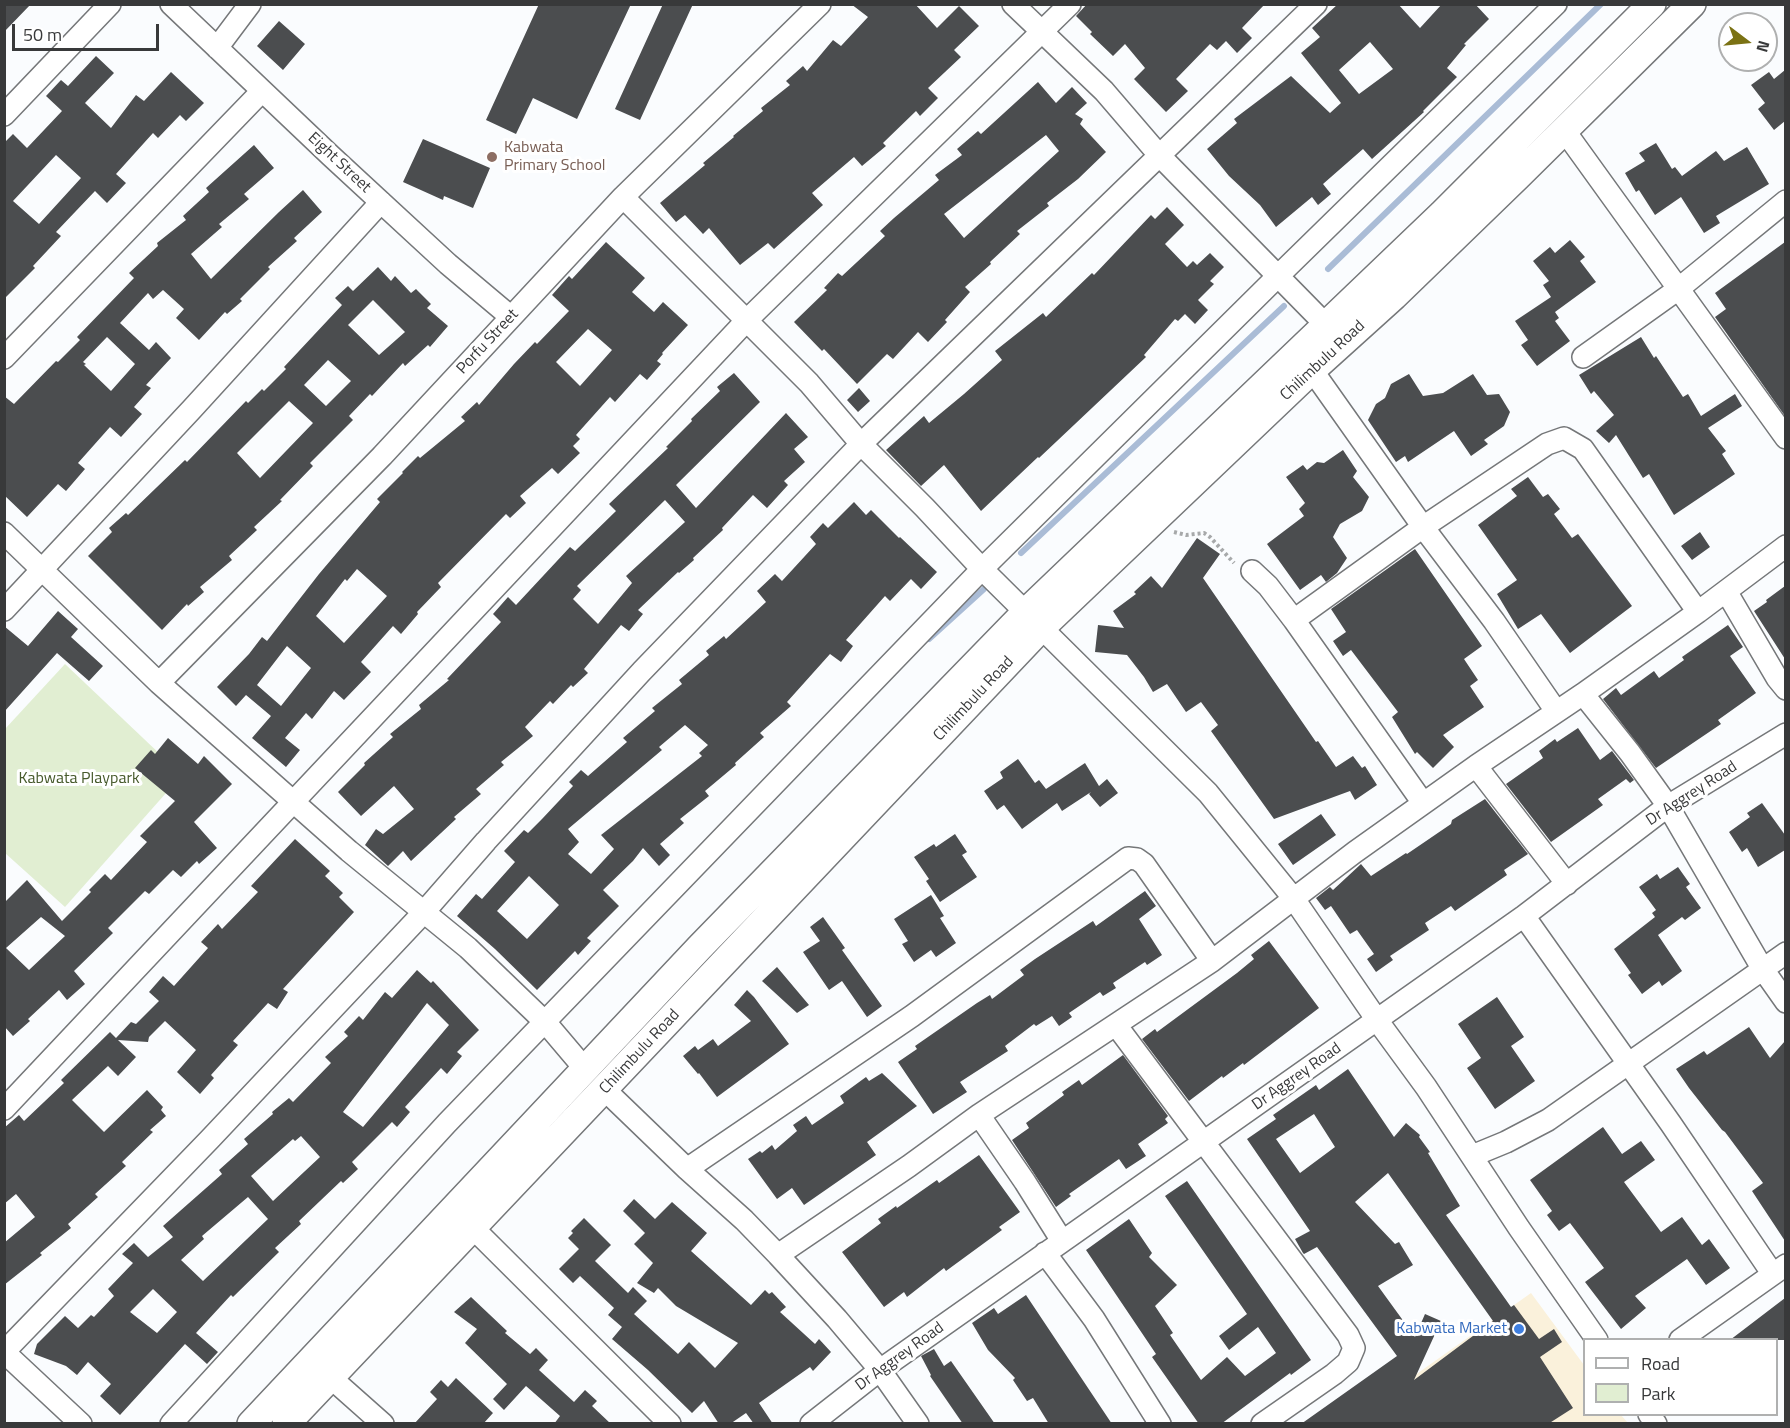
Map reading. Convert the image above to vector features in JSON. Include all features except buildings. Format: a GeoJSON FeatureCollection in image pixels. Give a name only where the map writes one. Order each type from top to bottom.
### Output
{"type":"FeatureCollection","features":[{"type":"Feature","properties":{"kind":"main road","name":"Chilimbulu Road"},"geometry":{"type":"LineString","coordinates":[[286,1424],[604,1089],[1034,620],[1156,520],[1312,370],[1394,296],[1692,4]]}},
{"type":"Feature","properties":{"kind":"main road","name":"Chilimbulu Road"},"geometry":{"type":"LineString","coordinates":[[251,1424],[708,938],[1034,620],[1325,324],[1442,214],[1643,8]]}},
{"type":"Feature","properties":{"kind":"street"},"geometry":{"type":"LineString","coordinates":[[4,115],[110,4]]}},
{"type":"Feature","properties":{"kind":"street","name":"Eight Street"},"geometry":{"type":"LineString","coordinates":[[171,4],[448,264],[511,317]]}},
{"type":"Feature","properties":{"kind":"street"},"geometry":{"type":"LineString","coordinates":[[217,48],[250,4]]}},
{"type":"Feature","properties":{"kind":"street","name":"Porfu Street"},"geometry":{"type":"LineString","coordinates":[[159,683],[382,456],[623,196],[820,4]]}},
{"type":"Feature","properties":{"kind":"street"},"geometry":{"type":"LineString","coordinates":[[1014,4],[1104,91],[1159,155],[1325,324]]}},
{"type":"Feature","properties":{"kind":"street"},"geometry":{"type":"LineString","coordinates":[[4,1109],[747,320],[1070,4]]}},
{"type":"Feature","properties":{"kind":"street"},"geometry":{"type":"LineString","coordinates":[[81,1424],[4,1352],[424,912],[642,671],[861,444],[1316,4]]}},
{"type":"Feature","properties":{"kind":"street"},"geometry":{"type":"LineString","coordinates":[[171,1424],[402,1171],[982,569],[1556,4]]}},
{"type":"Feature","properties":{"kind":"street"},"geometry":{"type":"LineString","coordinates":[[4,358],[262,91]]}},
{"type":"Feature","properties":{"kind":"street"},"geometry":{"type":"LineString","coordinates":[[1564,130],[1626,213],[1677,290],[1785,438]]}},
{"type":"Feature","properties":{"kind":"street"},"geometry":{"type":"LineString","coordinates":[[623,196],[808,383],[861,444],[926,508],[982,569],[1208,794],[1294,899],[1426,1087],[1595,1338]]}},
{"type":"Feature","properties":{"kind":"street"},"geometry":{"type":"LineString","coordinates":[[1583,357],[1677,290],[1785,201]]}},
{"type":"Feature","properties":{"kind":"street"},"geometry":{"type":"LineString","coordinates":[[4,610],[381,202]]}},
{"type":"Feature","properties":{"kind":"street"},"geometry":{"type":"LineString","coordinates":[[1312,370],[1423,527],[1494,621],[1556,711]]}},
{"type":"Feature","properties":{"kind":"street"},"geometry":{"type":"LineString","coordinates":[[1294,620],[1423,527],[1547,444],[1564,438],[1583,449],[1698,612]]}},
{"type":"Feature","properties":{"kind":"street"},"geometry":{"type":"LineString","coordinates":[[4,533],[159,683],[349,851],[468,948],[546,1023],[585,1069]]}},
{"type":"Feature","properties":{"kind":"street"},"geometry":{"type":"LineString","coordinates":[[778,1255],[979,1115],[1212,961],[1423,803],[1583,694],[1698,612],[1785,546]]}},
{"type":"Feature","properties":{"kind":"street"},"geometry":{"type":"LineString","coordinates":[[1252,571],[1268,586],[1294,620],[1423,803]]}},
{"type":"Feature","properties":{"kind":"street"},"geometry":{"type":"LineString","coordinates":[[1726,591],[1785,689]]}},
{"type":"Feature","properties":{"kind":"street"},"geometry":{"type":"LineString","coordinates":[[1583,694],[1668,806],[1762,968],[1785,1002]]}},
{"type":"Feature","properties":{"kind":"street","name":"Dr Aggrey Road"},"geometry":{"type":"LineString","coordinates":[[811,1424],[880,1370],[1524,916],[1668,806],[1785,734]]}},
{"type":"Feature","properties":{"kind":"street"},"geometry":{"type":"LineString","coordinates":[[1476,766],[1567,884]]}},
{"type":"Feature","properties":{"kind":"street"},"geometry":{"type":"LineString","coordinates":[[687,1169],[912,1016],[1128,858],[1137,858],[1144,864],[1212,961]]}},
{"type":"Feature","properties":{"kind":"street"},"geometry":{"type":"LineString","coordinates":[[1524,916],[1671,1124],[1778,1269],[1683,1338]]}},
{"type":"Feature","properties":{"kind":"street"},"geometry":{"type":"LineString","coordinates":[[1472,1156],[1506,1142],[1548,1120],[1785,953]]}},
{"type":"Feature","properties":{"kind":"street"},"geometry":{"type":"LineString","coordinates":[[1116,1025],[1348,1335],[1354,1348],[1348,1362],[1334,1374],[1262,1424]]}},
{"type":"Feature","properties":{"kind":"street"},"geometry":{"type":"LineString","coordinates":[[604,1089],[744,1220],[778,1255],[880,1370],[918,1424]]}},
{"type":"Feature","properties":{"kind":"street"},"geometry":{"type":"LineString","coordinates":[[979,1115],[1025,1182],[1053,1247],[1094,1319],[1160,1424]]}},
{"type":"Feature","properties":{"kind":"street"},"geometry":{"type":"LineString","coordinates":[[473,1228],[670,1424]]}},
{"type":"Feature","properties":{"kind":"street"},"geometry":{"type":"LineString","coordinates":[[330,1377],[382,1424]]}},
{"type":"Feature","properties":{"kind":"path"},"geometry":{"type":"LineString","coordinates":[[1156,520],[1174,532],[1204,533],[1235,564],[1252,571]]}},
{"type":"Feature","properties":{"kind":"shaded area","name":"Kabwata Market"},"geometry":{"type":"Polygon","coordinates":[[[1531,1293],[1583,1364],[1583,1416],[1622,1416],[1628,1423],[1346,1424],[1531,1293]]]}},
{"type":"Feature","properties":{"kind":"green space","name":"Kabwata Playpark"},"geometry":{"type":"Polygon","coordinates":[[[65,664],[182,775],[65,907],[5,853],[5,729],[65,664]]]}},
{"type":"Feature","properties":{"kind":"waterway"},"geometry":{"type":"LineString","coordinates":[[1328,269],[1601,4]]}},
{"type":"Feature","properties":{"kind":"waterway"},"geometry":{"type":"LineString","coordinates":[[1021,553],[1284,306]]}},
{"type":"Feature","properties":{"kind":"waterway"},"geometry":{"type":"LineString","coordinates":[[929,639],[984,589]]}},
{"type":"Feature","properties":{"kind":"place","name":"Kabwata Primary School"},"geometry":{"type":"Point","coordinates":[492,157]}},
{"type":"Feature","properties":{"kind":"place","name":"Kabwata Market"},"geometry":{"type":"Point","coordinates":[1519,1329]}}]}
